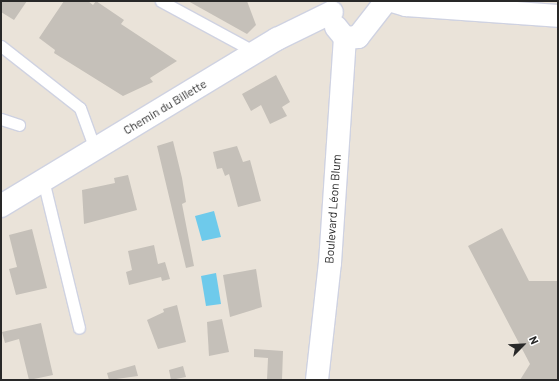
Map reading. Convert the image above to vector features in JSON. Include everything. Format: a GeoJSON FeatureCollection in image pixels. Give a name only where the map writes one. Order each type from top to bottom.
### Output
{"type":"FeatureCollection","features":[{"type":"Feature","properties":{"kind":"street"},"geometry":{"type":"LineString","coordinates":[[334,7],[345,38],[358,37],[386,1]]}},
{"type":"Feature","properties":{"kind":"street"},"geometry":{"type":"LineString","coordinates":[[392,1],[406,5],[558,16]]}},
{"type":"Feature","properties":{"kind":"street","name":"Chemin du Billette"},"geometry":{"type":"LineString","coordinates":[[1,206],[255,52],[334,7]]}},
{"type":"Feature","properties":{"kind":"street","name":"Boulevard Léon Blum"},"geometry":{"type":"LineString","coordinates":[[317,380],[330,263],[345,38]]}},
{"type":"Feature","properties":{"kind":"lane"},"geometry":{"type":"LineString","coordinates":[[161,1],[255,52]]}},
{"type":"Feature","properties":{"kind":"lane"},"geometry":{"type":"LineString","coordinates":[[1,46],[80,108],[95,148]]}},
{"type":"Feature","properties":{"kind":"lane"},"geometry":{"type":"LineString","coordinates":[[1,119],[19,125]]}},
{"type":"Feature","properties":{"kind":"lane"},"geometry":{"type":"LineString","coordinates":[[43,180],[79,328]]}},
{"type":"Feature","properties":{"kind":"water"},"geometry":{"type":"Polygon","coordinates":[[[214,211],[221,237],[202,241],[195,216],[214,211]]]}},
{"type":"Feature","properties":{"kind":"water"},"geometry":{"type":"Polygon","coordinates":[[[216,273],[221,304],[206,306],[201,276],[216,273]]]}},
{"type":"Feature","properties":{"kind":"building"},"geometry":{"type":"Polygon","coordinates":[[[1,1],[27,1],[14,20],[1,12],[1,1]]]}},
{"type":"Feature","properties":{"kind":"building"},"geometry":{"type":"Polygon","coordinates":[[[64,1],[88,1],[93,5],[96,1],[124,20],[121,24],[177,61],[150,78],[153,82],[123,96],[54,53],[55,50],[39,38],[64,1]]]}},
{"type":"Feature","properties":{"kind":"building"},"geometry":{"type":"Polygon","coordinates":[[[188,1],[247,1],[256,25],[247,34],[188,1]]]}},
{"type":"Feature","properties":{"kind":"building"},"geometry":{"type":"Polygon","coordinates":[[[276,75],[290,102],[282,107],[287,116],[270,124],[261,105],[251,111],[242,94],[276,75]]]}},
{"type":"Feature","properties":{"kind":"building"},"geometry":{"type":"Polygon","coordinates":[[[173,141],[182,178],[186,202],[182,204],[194,266],[186,268],[157,146],[173,141]]]}},
{"type":"Feature","properties":{"kind":"building"},"geometry":{"type":"Polygon","coordinates":[[[237,146],[243,162],[250,160],[261,201],[238,207],[229,174],[225,176],[222,168],[217,169],[213,152],[237,146]]]}},
{"type":"Feature","properties":{"kind":"building"},"geometry":{"type":"Polygon","coordinates":[[[128,175],[137,210],[84,224],[82,190],[115,183],[114,178],[128,175]]]}},
{"type":"Feature","properties":{"kind":"building"},"geometry":{"type":"Polygon","coordinates":[[[502,228],[529,281],[558,281],[558,380],[520,380],[530,364],[468,246],[502,228]]]}},
{"type":"Feature","properties":{"kind":"building"},"geometry":{"type":"Polygon","coordinates":[[[32,229],[47,288],[16,295],[9,269],[17,267],[9,235],[32,229]]]}},
{"type":"Feature","properties":{"kind":"building"},"geometry":{"type":"Polygon","coordinates":[[[154,245],[158,264],[165,262],[170,279],[162,281],[161,277],[129,285],[126,272],[132,270],[128,251],[154,245]]]}},
{"type":"Feature","properties":{"kind":"building"},"geometry":{"type":"Polygon","coordinates":[[[256,269],[262,307],[230,317],[223,275],[256,269]]]}},
{"type":"Feature","properties":{"kind":"building"},"geometry":{"type":"Polygon","coordinates":[[[177,305],[186,342],[158,349],[147,320],[164,312],[163,309],[177,305]]]}},
{"type":"Feature","properties":{"kind":"building"},"geometry":{"type":"Polygon","coordinates":[[[222,319],[229,352],[209,356],[207,322],[222,319]]]}},
{"type":"Feature","properties":{"kind":"building"},"geometry":{"type":"Polygon","coordinates":[[[41,323],[53,375],[29,380],[19,339],[5,343],[2,332],[41,323]]]}},
{"type":"Feature","properties":{"kind":"building"},"geometry":{"type":"Polygon","coordinates":[[[254,349],[283,351],[282,380],[267,380],[268,358],[254,357],[254,349]]]}},
{"type":"Feature","properties":{"kind":"building"},"geometry":{"type":"Polygon","coordinates":[[[135,365],[138,376],[109,380],[107,373],[135,365]]]}},
{"type":"Feature","properties":{"kind":"building"},"geometry":{"type":"Polygon","coordinates":[[[183,366],[186,377],[171,380],[169,370],[183,366]]]}}]}
